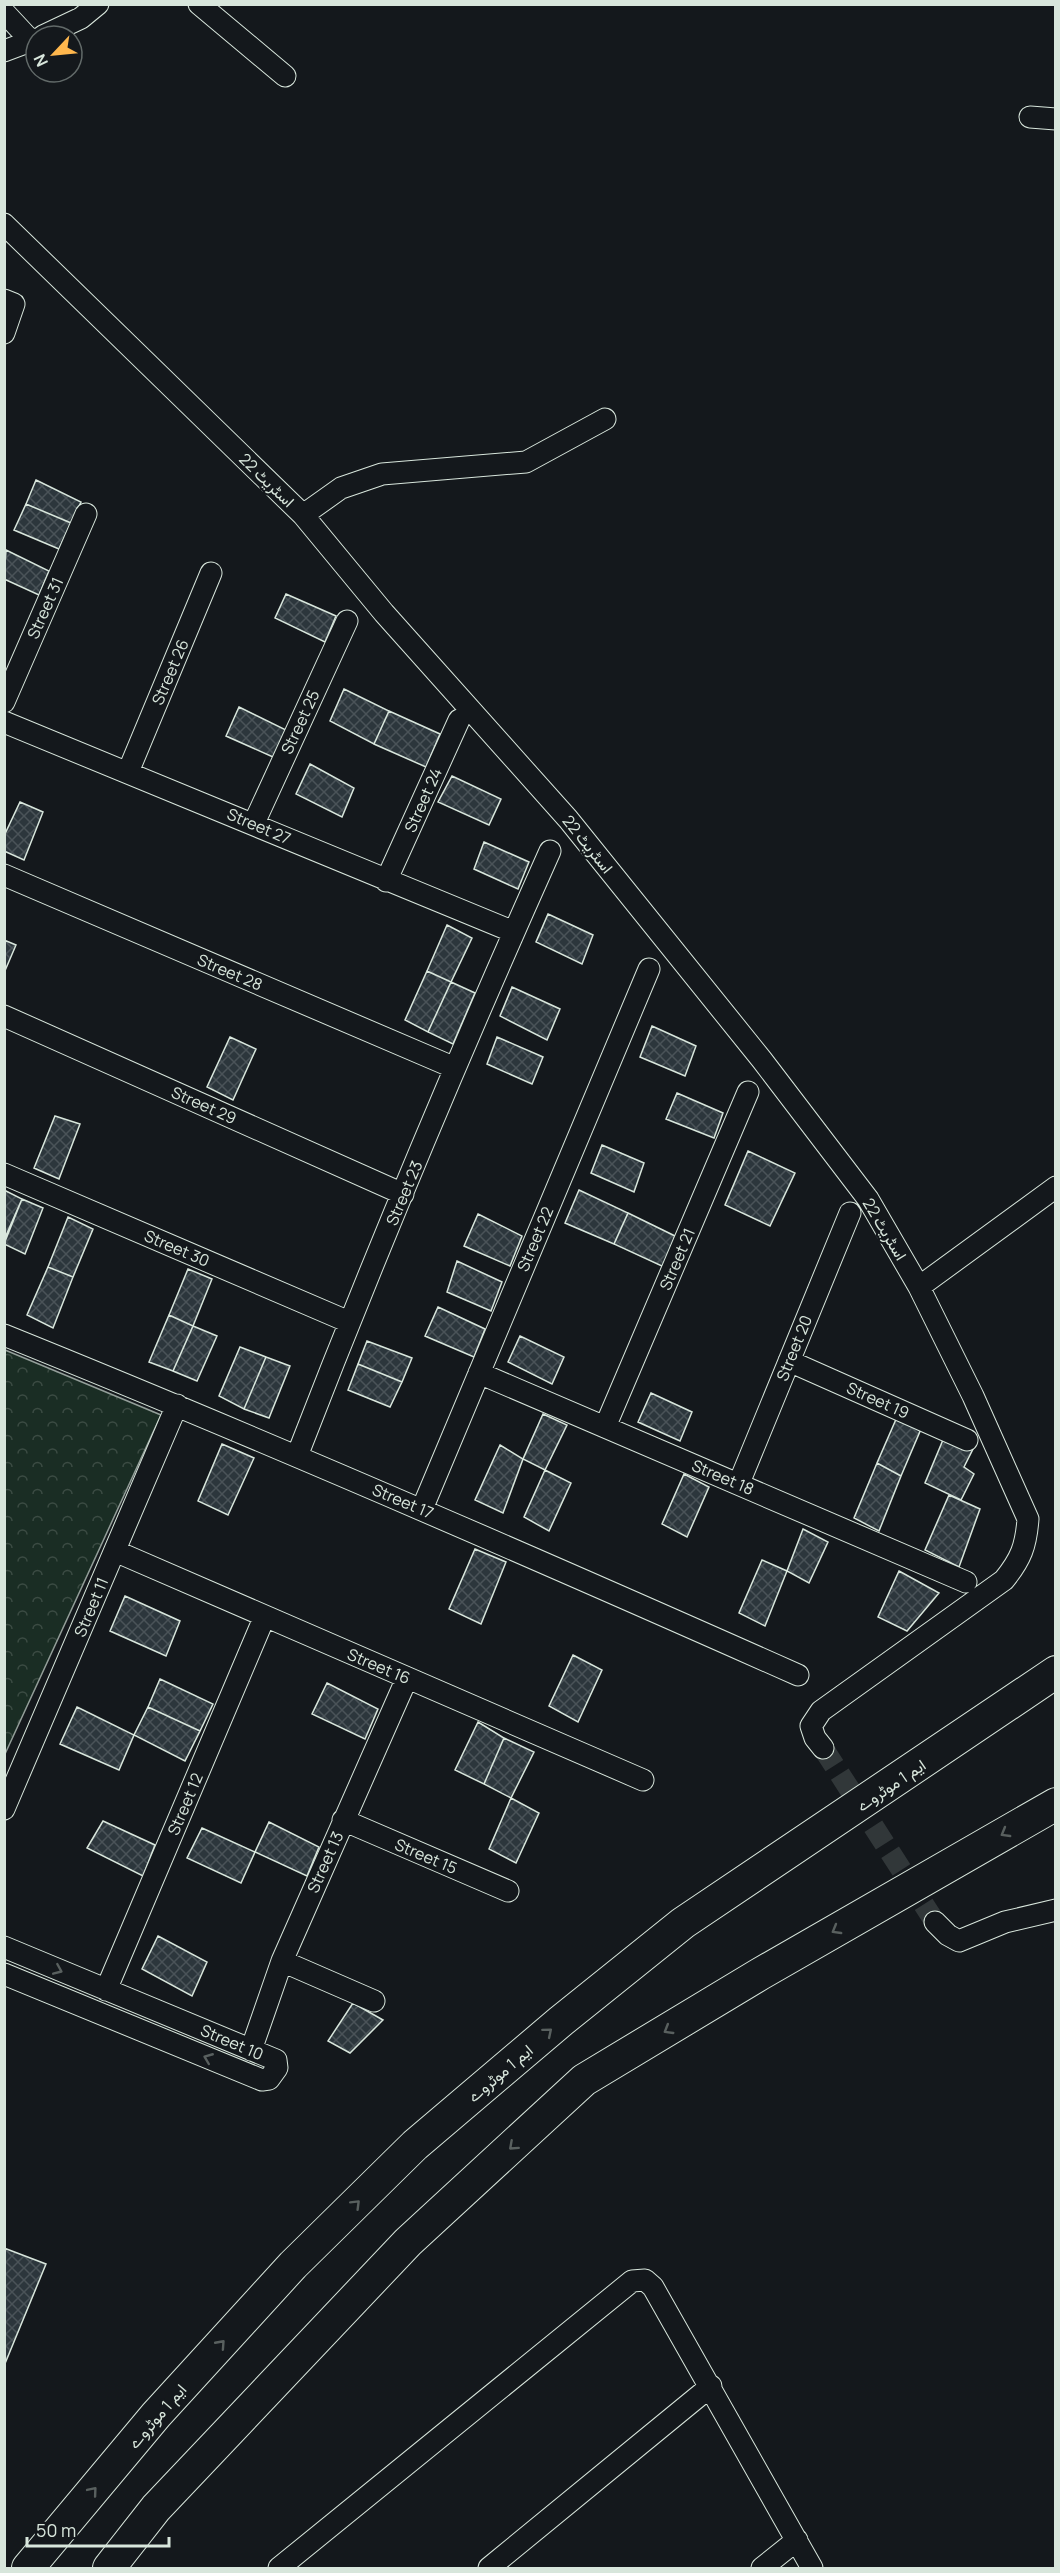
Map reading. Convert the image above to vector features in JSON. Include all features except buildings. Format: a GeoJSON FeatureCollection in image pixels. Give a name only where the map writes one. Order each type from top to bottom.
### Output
{"type":"FeatureCollection","features":[{"type":"Feature","properties":{"kind":"highway","name":"ایم 1 موٹروے"},"geometry":{"type":"LineString","coordinates":[[28,2568],[156,2415],[293,2265],[415,2145],[561,2021],[684,1923],[1056,1672]]}},
{"type":"Feature","properties":{"kind":"highway"},"geometry":{"type":"LineString","coordinates":[[109,2568],[156,2508],[408,2242],[584,2080],[760,1974],[1056,1804]]}},
{"type":"Feature","properties":{"kind":"street"},"geometry":{"type":"LineString","coordinates":[[68,24],[81,18],[98,4]]}},
{"type":"Feature","properties":{"kind":"street"},"geometry":{"type":"LineString","coordinates":[[199,4],[285,76]]}},
{"type":"Feature","properties":{"kind":"street"},"geometry":{"type":"LineString","coordinates":[[4,12],[24,28]]}},
{"type":"Feature","properties":{"kind":"street"},"geometry":{"type":"LineString","coordinates":[[4,51],[24,44]]}},
{"type":"Feature","properties":{"kind":"street"},"geometry":{"type":"LineString","coordinates":[[1030,117],[1056,119]]}},
{"type":"Feature","properties":{"kind":"street","name":"اسٹریٹ 22"},"geometry":{"type":"LineString","coordinates":[[4,224],[303,515],[384,613],[568,819],[762,1060],[868,1199],[919,1287],[973,1396],[1028,1519],[1026,1537],[1020,1560],[1004,1580],[821,1711],[811,1726],[815,1738],[823,1748]]}},
{"type":"Feature","properties":{"kind":"street"},"geometry":{"type":"LineString","coordinates":[[4,333],[9,302]]}},
{"type":"Feature","properties":{"kind":"street"},"geometry":{"type":"LineString","coordinates":[[303,515],[341,488],[382,474],[526,462],[605,418]]}},
{"type":"Feature","properties":{"kind":"street","name":"Street 31"},"geometry":{"type":"LineString","coordinates":[[4,702],[86,514]]}},
{"type":"Feature","properties":{"kind":"street","name":"Street 26"},"geometry":{"type":"LineString","coordinates":[[128,772],[211,573]]}},
{"type":"Feature","properties":{"kind":"street","name":"Street 25"},"geometry":{"type":"LineString","coordinates":[[254,824],[347,621]]}},
{"type":"Feature","properties":{"kind":"street","name":"Street 24"},"geometry":{"type":"LineString","coordinates":[[386,881],[459,720]]}},
{"type":"Feature","properties":{"kind":"street","name":"Street 27"},"geometry":{"type":"LineString","coordinates":[[4,722],[514,932]]}},
{"type":"Feature","properties":{"kind":"street","name":"Street 23"},"geometry":{"type":"LineString","coordinates":[[297,1456],[349,1322],[455,1068],[550,851]]}},
{"type":"Feature","properties":{"kind":"street","name":"Street 28"},"geometry":{"type":"LineString","coordinates":[[4,875],[455,1068]]}},
{"type":"Feature","properties":{"kind":"street","name":"Street 22"},"geometry":{"type":"LineString","coordinates":[[422,1509],[649,969]]}},
{"type":"Feature","properties":{"kind":"street","name":"Street 29"},"geometry":{"type":"LineString","coordinates":[[4,1016],[403,1194]]}},
{"type":"Feature","properties":{"kind":"street","name":"Street 21"},"geometry":{"type":"LineString","coordinates":[[605,1427],[748,1092]]}},
{"type":"Feature","properties":{"kind":"street","name":"Street 30"},"geometry":{"type":"LineString","coordinates":[[4,1174],[349,1322]]}},
{"type":"Feature","properties":{"kind":"street"},"geometry":{"type":"LineString","coordinates":[[919,1287],[1056,1187]]}},
{"type":"Feature","properties":{"kind":"street","name":"Street 20"},"geometry":{"type":"LineString","coordinates":[[739,1483],[850,1213]]}},
{"type":"Feature","properties":{"kind":"street","name":"Street 17"},"geometry":{"type":"LineString","coordinates":[[4,1335],[177,1405],[422,1509],[798,1675]]}},
{"type":"Feature","properties":{"kind":"street","name":"Street 19"},"geometry":{"type":"LineString","coordinates":[[789,1361],[967,1440]]}},
{"type":"Feature","properties":{"kind":"street","name":"Street 18"},"geometry":{"type":"LineString","coordinates":[[479,1373],[966,1582]]}},
{"type":"Feature","properties":{"kind":"street","name":"Street 11"},"geometry":{"type":"LineString","coordinates":[[4,1809],[177,1405]]}},
{"type":"Feature","properties":{"kind":"street","name":"Street 16"},"geometry":{"type":"LineString","coordinates":[[115,1551],[264,1618],[643,1780]]}},
{"type":"Feature","properties":{"kind":"street","name":"Street 12"},"geometry":{"type":"LineString","coordinates":[[106,1990],[264,1618]]}},
{"type":"Feature","properties":{"kind":"street","name":"Street 13"},"geometry":{"type":"LineString","coordinates":[[251,2050],[282,1961],[407,1678]]}},
{"type":"Feature","properties":{"kind":"street","name":"Street 15"},"geometry":{"type":"LineString","coordinates":[[343,1820],[508,1891]]}},
{"type":"Feature","properties":{"kind":"street"},"geometry":{"type":"LineString","coordinates":[[935,1922],[948,1935],[959,1941],[1005,1922],[1056,1910]]}},
{"type":"Feature","properties":{"kind":"street","name":"Street 10"},"geometry":{"type":"LineString","coordinates":[[4,1947],[276,2060],[277,2068],[269,2079],[262,2080],[4,1974]]}},
{"type":"Feature","properties":{"kind":"street"},"geometry":{"type":"LineString","coordinates":[[282,1961],[374,2001]]}},
{"type":"Feature","properties":{"kind":"street"},"geometry":{"type":"LineString","coordinates":[[279,2568],[632,2281],[645,2280],[653,2287],[711,2386],[812,2568]]}},
{"type":"Feature","properties":{"kind":"street"},"geometry":{"type":"LineString","coordinates":[[489,2568],[711,2386]]}},
{"type":"Feature","properties":{"kind":"street"},"geometry":{"type":"LineString","coordinates":[[762,2568],[797,2540]]}},
{"type":"Feature","properties":{"kind":"green space"},"geometry":{"type":"Polygon","coordinates":[[[5,1350],[161,1415],[5,1754],[5,1350]]]}},
{"type":"Feature","properties":{"kind":"tunnel"},"geometry":{"type":"LineString","coordinates":[[823,1748],[935,1922]]}}]}
